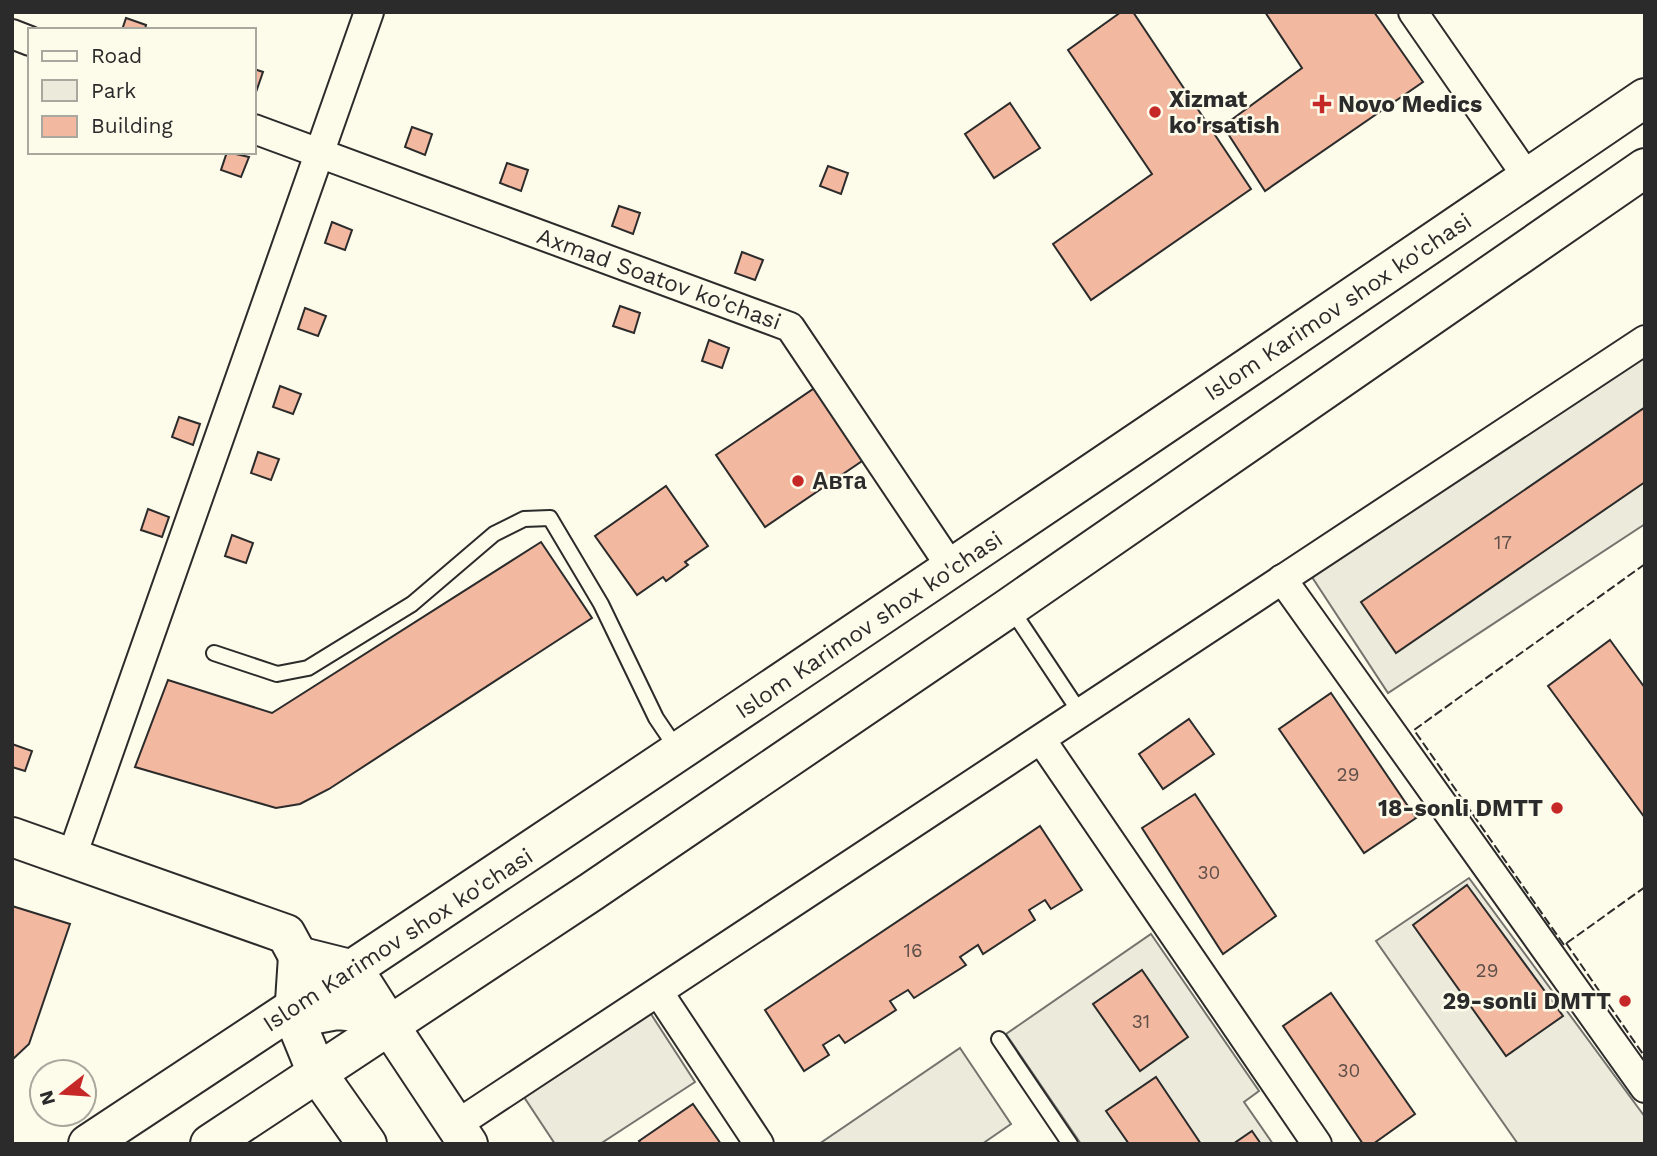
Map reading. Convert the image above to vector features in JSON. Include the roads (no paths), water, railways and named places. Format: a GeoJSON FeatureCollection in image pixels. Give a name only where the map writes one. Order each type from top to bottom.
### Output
{"type":"FeatureCollection","features":[{"type":"Feature","properties":{"kind":"main road","name":"Islom Karimov shox ko'chasi"},"geometry":{"type":"LineString","coordinates":[[88,1144],[282,1019],[953,570],[1645,98]]}},
{"type":"Feature","properties":{"kind":"main road"},"geometry":{"type":"LineString","coordinates":[[210,1144],[591,892],[1010,607],[1645,168]]}},
{"type":"Feature","properties":{"kind":"main road"},"geometry":{"type":"LineString","coordinates":[[12,837],[72,856],[286,934],[298,956],[282,1019],[367,1144]]}},
{"type":"Feature","properties":{"kind":"main road"},"geometry":{"type":"LineString","coordinates":[[298,956],[354,970],[462,1135]]}},
{"type":"Feature","properties":{"kind":"main road"},"geometry":{"type":"LineString","coordinates":[[282,1019],[337,1010],[358,1012],[388,1025]]}},
{"type":"Feature","properties":{"kind":"street"},"geometry":{"type":"LineString","coordinates":[[72,856],[369,12]]}},
{"type":"Feature","properties":{"kind":"street"},"geometry":{"type":"LineString","coordinates":[[1413,12],[1528,178]]}},
{"type":"Feature","properties":{"kind":"street","name":"Axmad Soatov ko'chasi"},"geometry":{"type":"LineString","coordinates":[[256,130],[790,327],[953,570]]}},
{"type":"Feature","properties":{"kind":"street"},"geometry":{"type":"LineString","coordinates":[[462,1135],[659,993],[1645,340]]}},
{"type":"Feature","properties":{"kind":"street"},"geometry":{"type":"LineString","coordinates":[[1282,579],[1645,1088]]}},
{"type":"Feature","properties":{"kind":"street"},"geometry":{"type":"LineString","coordinates":[[1042,741],[1317,1144]]}},
{"type":"Feature","properties":{"kind":"street"},"geometry":{"type":"LineString","coordinates":[[659,993],[759,1144]]}},
{"type":"Feature","properties":{"kind":"lane"},"geometry":{"type":"LineString","coordinates":[[214,653],[277,674],[307,668],[412,604],[494,534],[524,519],[551,519],[601,604],[656,719],[680,753]]}},
{"type":"Feature","properties":{"kind":"lane"},"geometry":{"type":"LineString","coordinates":[[1010,607],[1081,714]]}},
{"type":"Feature","properties":{"kind":"lane"},"geometry":{"type":"LineString","coordinates":[[999,1039],[1070,1144]]}},
{"type":"Feature","properties":{"kind":"place","name":"Novo Medics"},"geometry":{"type":"Point","coordinates":[1322,104]}},
{"type":"Feature","properties":{"kind":"place","name":"Xizmat ko'rsatish"},"geometry":{"type":"Point","coordinates":[1155,112]}},
{"type":"Feature","properties":{"kind":"place","name":"Авта"},"geometry":{"type":"Point","coordinates":[798,481]}},
{"type":"Feature","properties":{"kind":"place","name":"18-sonli DMTT"},"geometry":{"type":"Point","coordinates":[1557,808]}},
{"type":"Feature","properties":{"kind":"place","name":"29-sonli DMTT"},"geometry":{"type":"Point","coordinates":[1625,1001]}}]}
